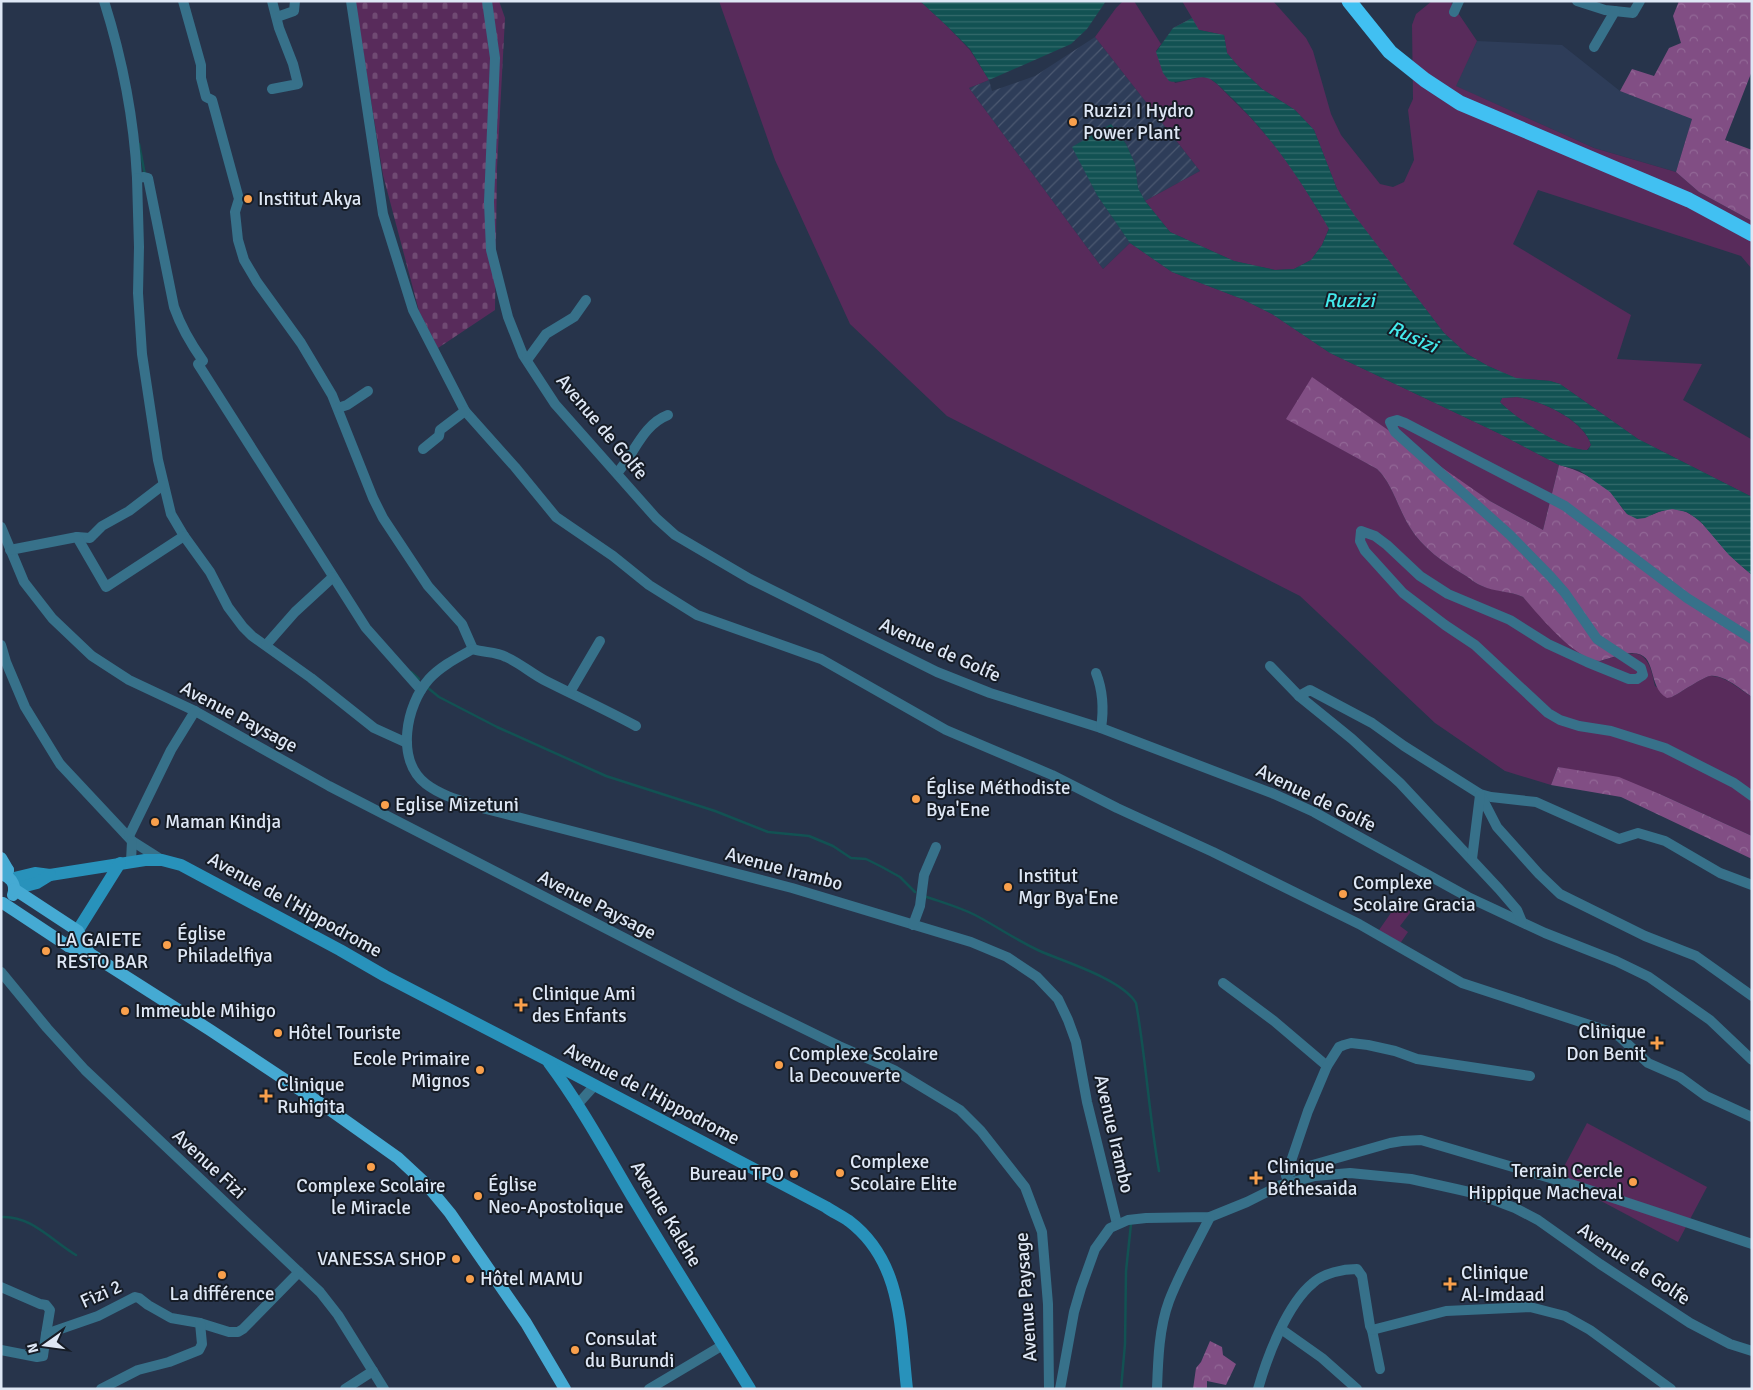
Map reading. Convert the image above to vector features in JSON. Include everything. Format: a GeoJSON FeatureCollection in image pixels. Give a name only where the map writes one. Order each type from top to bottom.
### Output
{"type":"FeatureCollection","features":[{"type":"Feature","properties":{"kind":"highway"},"geometry":{"type":"LineString","coordinates":[[1349,1],[1390,52],[1425,80],[1460,103],[1689,200],[1752,234]]}},
{"type":"Feature","properties":{"kind":"main road"},"geometry":{"type":"LineString","coordinates":[[1,858],[8,878],[11,898],[2,903],[68,946],[89,953],[218,1035],[329,1109],[398,1158],[426,1184],[455,1220],[526,1323],[565,1389]]}},
{"type":"Feature","properties":{"kind":"main road"},"geometry":{"type":"LineString","coordinates":[[8,878],[78,931],[89,953]]}},
{"type":"Feature","properties":{"kind":"street"},"geometry":{"type":"LineString","coordinates":[[104,1],[123,76],[134,136],[137,178],[140,332],[149,402],[163,485],[172,514],[184,536],[210,572],[228,606],[243,627],[374,728],[407,743]]}},
{"type":"Feature","properties":{"kind":"street"},"geometry":{"type":"LineString","coordinates":[[183,1],[201,65],[201,78],[206,97],[212,100],[239,199],[236,212],[238,240],[244,260],[257,282],[301,343],[332,395],[373,498],[383,518],[428,586],[462,624],[473,649],[496,652],[508,657],[544,680],[636,726]]}},
{"type":"Feature","properties":{"kind":"street"},"geometry":{"type":"LineString","coordinates":[[272,1],[298,84],[272,89]]}},
{"type":"Feature","properties":{"kind":"street"},"geometry":{"type":"LineString","coordinates":[[277,17],[294,11],[295,1]]}},
{"type":"Feature","properties":{"kind":"street"},"geometry":{"type":"LineString","coordinates":[[351,1],[383,214],[413,310],[464,411],[515,467],[556,517],[613,556],[649,585],[697,614],[821,659],[946,730],[1052,775],[1359,924],[1462,983],[1611,1032],[1620,1037],[1648,1063],[1680,1077],[1706,1096],[1752,1118]]}},
{"type":"Feature","properties":{"kind":"street","name":"Avenue de Golfe"},"geometry":{"type":"LineString","coordinates":[[486,1],[495,58],[489,202],[491,250],[508,317],[523,354],[555,404],[656,518],[675,535],[743,575],[937,672],[969,686],[1101,728],[1314,812],[1468,897],[1649,977],[1710,1020],[1752,1060]]}},
{"type":"Feature","properties":{"kind":"street"},"geometry":{"type":"LineString","coordinates":[[1454,12],[1459,1]]}},
{"type":"Feature","properties":{"kind":"street"},"geometry":{"type":"LineString","coordinates":[[1577,1],[1605,10],[1633,13],[1640,1]]}},
{"type":"Feature","properties":{"kind":"street"},"geometry":{"type":"LineString","coordinates":[[1594,47],[1615,11]]}},
{"type":"Feature","properties":{"kind":"street"},"geometry":{"type":"LineString","coordinates":[[137,178],[148,178],[174,307],[188,339],[203,361],[198,364],[366,628],[421,690]]}},
{"type":"Feature","properties":{"kind":"street"},"geometry":{"type":"LineString","coordinates":[[527,360],[546,334],[574,317],[586,300]]}},
{"type":"Feature","properties":{"kind":"street"},"geometry":{"type":"LineString","coordinates":[[338,408],[368,391]]}},
{"type":"Feature","properties":{"kind":"street"},"geometry":{"type":"LineString","coordinates":[[422,448],[439,436],[440,430],[464,411]]}},
{"type":"Feature","properties":{"kind":"street"},"geometry":{"type":"LineString","coordinates":[[617,473],[624,466],[646,432],[668,415]]}},
{"type":"Feature","properties":{"kind":"street"},"geometry":{"type":"LineString","coordinates":[[1752,639],[1687,598],[1565,506],[1405,422],[1397,420],[1390,422],[1395,432],[1510,535],[1551,577],[1565,593],[1597,639],[1641,668],[1643,675],[1637,679],[1629,679],[1587,662],[1548,644],[1510,620],[1448,594],[1420,576],[1388,545],[1375,536],[1361,531],[1360,541],[1365,551],[1403,593],[1476,646],[1548,713],[1560,720],[1579,726],[1611,731],[1665,748],[1734,783],[1752,796]]}},
{"type":"Feature","properties":{"kind":"street"},"geometry":{"type":"LineString","coordinates":[[10,550],[77,537],[90,538],[102,526],[129,511],[163,485]]}},
{"type":"Feature","properties":{"kind":"street","name":"Avenue Paysage"},"geometry":{"type":"LineString","coordinates":[[1,527],[24,582],[46,611],[70,637],[92,656],[129,680],[195,711],[328,786],[481,866],[741,998],[839,1046],[894,1070],[960,1110],[981,1131],[1024,1187],[1039,1224],[1044,1248],[1048,1304],[1049,1389]]}},
{"type":"Feature","properties":{"kind":"street"},"geometry":{"type":"LineString","coordinates":[[77,537],[106,587],[184,536]]}},
{"type":"Feature","properties":{"kind":"street"},"geometry":{"type":"LineString","coordinates":[[266,645],[295,612],[333,577]]}},
{"type":"Feature","properties":{"kind":"street"},"geometry":{"type":"LineString","coordinates":[[570,692],[600,641]]}},
{"type":"Feature","properties":{"kind":"street"},"geometry":{"type":"LineString","coordinates":[[1,646],[25,707],[60,764],[130,838],[162,860]]}},
{"type":"Feature","properties":{"kind":"street","name":"Avenue Irambo"},"geometry":{"type":"LineString","coordinates":[[473,649],[442,667],[428,680],[415,702],[409,722],[407,743],[409,761],[415,773],[425,784],[439,792],[478,806],[792,888],[979,945],[1007,957],[1036,977],[1058,999],[1068,1020],[1076,1042],[1088,1102],[1118,1224]]}},
{"type":"Feature","properties":{"kind":"street"},"geometry":{"type":"LineString","coordinates":[[1270,666],[1299,696],[1352,739],[1400,783],[1517,910],[1522,922]]}},
{"type":"Feature","properties":{"kind":"street"},"geometry":{"type":"LineString","coordinates":[[1096,672],[1102,692],[1101,728]]}},
{"type":"Feature","properties":{"kind":"street"},"geometry":{"type":"LineString","coordinates":[[1299,696],[1310,690],[1351,711],[1480,794],[1536,802],[1619,839],[1638,833],[1665,841],[1720,873],[1752,885]]}},
{"type":"Feature","properties":{"kind":"street"},"geometry":{"type":"LineString","coordinates":[[68,946],[126,862],[130,838],[171,750],[195,711]]}},
{"type":"Feature","properties":{"kind":"street"},"geometry":{"type":"LineString","coordinates":[[1472,859],[1480,794]]}},
{"type":"Feature","properties":{"kind":"street"},"geometry":{"type":"LineString","coordinates":[[1480,794],[1497,827],[1539,874],[1560,894],[1645,936],[1696,956],[1752,996]]}},
{"type":"Feature","properties":{"kind":"street"},"geometry":{"type":"LineString","coordinates":[[913,925],[920,906],[924,875],[936,847]]}},
{"type":"Feature","properties":{"kind":"street","name":"Avenue de l'Hippodrome"},"geometry":{"type":"LineString","coordinates":[[8,878],[37,883],[50,875],[145,860],[162,860],[181,865],[385,976],[848,1220],[865,1236],[886,1267],[896,1297],[907,1389]]}},
{"type":"Feature","properties":{"kind":"street","name":"Avenue Fizi"},"geometry":{"type":"LineString","coordinates":[[1,972],[46,1028],[85,1070],[320,1292],[338,1315],[384,1389]]}},
{"type":"Feature","properties":{"kind":"street"},"geometry":{"type":"LineString","coordinates":[[1223,983],[1294,1037],[1327,1066]]}},
{"type":"Feature","properties":{"kind":"street"},"geometry":{"type":"LineString","coordinates":[[1280,1186],[1288,1174],[1308,1111],[1327,1066],[1339,1047],[1357,1043],[1395,1051],[1417,1059],[1530,1076]]}},
{"type":"Feature","properties":{"kind":"street","name":"Avenue Kalehe"},"geometry":{"type":"LineString","coordinates":[[547,1060],[563,1081],[750,1389]]}},
{"type":"Feature","properties":{"kind":"street"},"geometry":{"type":"LineString","coordinates":[[577,1105],[595,1086]]}},
{"type":"Feature","properties":{"kind":"street"},"geometry":{"type":"LineString","coordinates":[[1288,1174],[1295,1170],[1390,1143],[1421,1140],[1574,1185],[1692,1226],[1752,1244]]}},
{"type":"Feature","properties":{"kind":"street","name":"Avenue de Golfe"},"geometry":{"type":"LineString","coordinates":[[1210,1217],[1280,1186],[1315,1176],[1350,1173],[1411,1179],[1478,1194],[1515,1208],[1538,1220],[1600,1264],[1690,1323],[1730,1344],[1752,1350]]}},
{"type":"Feature","properties":{"kind":"street"},"geometry":{"type":"LineString","coordinates":[[1060,1389],[1074,1312],[1081,1288],[1095,1249],[1110,1228],[1128,1220],[1146,1218],[1210,1217],[1169,1302],[1163,1325],[1156,1389]]}},
{"type":"Feature","properties":{"kind":"street"},"geometry":{"type":"LineString","coordinates":[[1258,1389],[1281,1329],[1300,1297],[1313,1282],[1328,1274],[1349,1269],[1357,1269],[1362,1276],[1370,1326],[1380,1369]]}},
{"type":"Feature","properties":{"kind":"street","name":"Fizi 2"},"geometry":{"type":"LineString","coordinates":[[46,1334],[98,1316],[135,1297],[163,1314],[229,1332],[238,1332],[299,1272]]}},
{"type":"Feature","properties":{"kind":"street"},"geometry":{"type":"LineString","coordinates":[[1,1287],[46,1305],[50,1310],[42,1356],[37,1357],[1,1350]]}},
{"type":"Feature","properties":{"kind":"street"},"geometry":{"type":"LineString","coordinates":[[1372,1330],[1446,1311],[1530,1307],[1565,1316],[1590,1330],[1671,1389]]}},
{"type":"Feature","properties":{"kind":"street"},"geometry":{"type":"LineString","coordinates":[[101,1389],[138,1370],[169,1362],[199,1350],[202,1344],[200,1324]]}},
{"type":"Feature","properties":{"kind":"street"},"geometry":{"type":"LineString","coordinates":[[1281,1329],[1322,1358],[1357,1389]]}},
{"type":"Feature","properties":{"kind":"street"},"geometry":{"type":"LineString","coordinates":[[649,1389],[723,1345]]}},
{"type":"Feature","properties":{"kind":"street"},"geometry":{"type":"LineString","coordinates":[[345,1389],[373,1371]]}},
{"type":"Feature","properties":{"kind":"shaded area"},"geometry":{"type":"Polygon","coordinates":[[[1095,37],[1200,171],[1145,201],[1138,188],[1135,164],[1126,144],[1111,124],[1073,147],[1097,195],[1130,243],[1103,269],[969,88],[989,80],[992,91],[1035,76],[1095,37]]]}},
{"type":"Feature","properties":{"kind":"shaded area"},"geometry":{"type":"Polygon","coordinates":[[[1477,41],[1562,45],[1620,91],[1692,119],[1676,172],[1594,148],[1455,86],[1477,41]]]}},
{"type":"Feature","properties":{"kind":"green space"},"geometry":{"type":"Polygon","coordinates":[[[355,1],[499,1],[505,18],[497,168],[495,310],[438,348],[419,311],[383,175],[355,1]]]}},
{"type":"Feature","properties":{"kind":"green space"},"geometry":{"type":"Polygon","coordinates":[[[719,1],[920,1],[970,50],[989,80],[969,88],[1103,269],[1130,243],[1172,272],[1242,299],[1272,314],[1330,353],[1498,433],[1559,465],[1543,530],[1490,501],[1286,418],[1377,469],[1391,488],[1414,534],[1427,548],[1480,585],[1523,597],[1564,641],[1600,661],[1631,653],[1638,654],[1648,663],[1655,686],[1672,697],[1702,679],[1715,676],[1727,680],[1752,697],[1752,836],[1662,795],[1558,767],[1551,785],[1505,771],[1435,723],[1300,596],[947,416],[850,324],[775,160],[719,1]]]}},
{"type":"Feature","properties":{"kind":"green space"},"geometry":{"type":"Polygon","coordinates":[[[1123,1],[1134,1],[1161,44],[1173,28],[1156,51],[1175,83],[1201,77],[1209,78],[1251,118],[1276,147],[1297,176],[1329,228],[1322,245],[1311,260],[1294,269],[1275,270],[1234,261],[1170,232],[1145,201],[1200,171],[1095,37],[1123,1]]]}},
{"type":"Feature","properties":{"kind":"green space"},"geometry":{"type":"Polygon","coordinates":[[[1182,1],[1273,1],[1306,38],[1313,51],[1331,114],[1341,135],[1380,184],[1393,187],[1404,182],[1414,160],[1408,110],[1413,99],[1412,25],[1416,14],[1432,1],[1450,1],[1477,41],[1456,86],[1594,148],[1676,172],[1699,192],[1752,221],[1752,269],[1741,256],[1538,190],[1513,244],[1631,315],[1617,359],[1702,364],[1683,400],[1751,439],[1752,497],[1638,439],[1560,384],[1550,381],[1515,378],[1467,354],[1444,333],[1355,217],[1337,189],[1314,130],[1295,110],[1262,89],[1238,66],[1227,53],[1224,35],[1199,30],[1173,28],[1192,18],[1182,1]]]}},
{"type":"Feature","properties":{"kind":"green space"},"geometry":{"type":"Polygon","coordinates":[[[1679,1],[1752,1],[1752,71],[1725,140],[1752,150],[1752,221],[1699,192],[1676,172],[1692,119],[1620,91],[1632,69],[1654,76],[1669,48],[1681,43],[1673,16],[1679,1]]]}},
{"type":"Feature","properties":{"kind":"green space"},"geometry":{"type":"Polygon","coordinates":[[[1312,377],[1490,501],[1543,530],[1559,465],[1586,475],[1604,486],[1629,515],[1642,517],[1674,509],[1683,511],[1698,520],[1732,557],[1752,575],[1752,697],[1721,677],[1710,676],[1667,698],[1656,686],[1649,664],[1640,654],[1631,653],[1600,661],[1590,659],[1558,635],[1523,597],[1480,585],[1442,560],[1414,534],[1387,481],[1377,469],[1286,419],[1312,377]]]}},
{"type":"Feature","properties":{"kind":"green space"},"geometry":{"type":"Polygon","coordinates":[[[1517,397],[1549,407],[1571,420],[1580,427],[1591,445],[1587,450],[1566,446],[1528,425],[1500,402],[1502,398],[1517,397]]]}},
{"type":"Feature","properties":{"kind":"green space"},"geometry":{"type":"Polygon","coordinates":[[[1558,767],[1619,777],[1752,836],[1752,859],[1621,797],[1551,785],[1558,767]]]}},
{"type":"Feature","properties":{"kind":"green space"},"geometry":{"type":"Polygon","coordinates":[[[1400,900],[1413,909],[1400,926],[1408,932],[1399,945],[1379,930],[1400,900]]]}},
{"type":"Feature","properties":{"kind":"green space","name":"Terrain Cercle Hippique Macheval"},"geometry":{"type":"Polygon","coordinates":[[[1587,1123],[1707,1187],[1678,1242],[1558,1178],[1587,1123]]]}},
{"type":"Feature","properties":{"kind":"green space"},"geometry":{"type":"Polygon","coordinates":[[[1210,1341],[1222,1347],[1223,1355],[1236,1364],[1226,1385],[1207,1381],[1207,1389],[1193,1389],[1196,1368],[1201,1362],[1210,1341]]]}},
{"type":"Feature","properties":{"kind":"water"},"geometry":{"type":"Polygon","coordinates":[[[920,1],[1106,1],[1087,29],[1071,44],[989,80],[970,49],[920,1]]]}},
{"type":"Feature","properties":{"kind":"water","name":"Ruzizi"},"geometry":{"type":"Polygon","coordinates":[[[1192,18],[1199,30],[1224,35],[1227,53],[1238,66],[1262,89],[1295,110],[1314,130],[1337,189],[1355,216],[1444,333],[1467,354],[1488,366],[1516,378],[1550,381],[1560,384],[1638,439],[1752,497],[1752,575],[1729,555],[1700,521],[1687,512],[1672,509],[1637,519],[1627,514],[1610,492],[1579,470],[1559,465],[1498,433],[1330,353],[1272,314],[1242,299],[1172,272],[1130,243],[1097,195],[1072,147],[1111,124],[1126,144],[1135,164],[1138,188],[1145,201],[1170,232],[1234,261],[1275,270],[1294,269],[1311,260],[1322,245],[1329,229],[1297,177],[1273,144],[1219,86],[1210,79],[1200,77],[1179,82],[1169,81],[1163,73],[1156,52],[1173,28],[1192,18]],[[1517,397],[1502,398],[1500,402],[1517,417],[1541,433],[1567,446],[1588,450],[1591,445],[1580,427],[1549,407],[1517,397]]]}},
{"type":"Feature","properties":{"kind":"waterway"},"geometry":{"type":"LineString","coordinates":[[139,144],[145,175]]}},
{"type":"Feature","properties":{"kind":"waterway"},"geometry":{"type":"LineString","coordinates":[[411,672],[419,679]]}},
{"type":"Feature","properties":{"kind":"waterway"},"geometry":{"type":"LineString","coordinates":[[428,688],[439,697],[497,727],[606,776],[715,811],[768,832],[809,836],[833,846],[851,858],[866,859],[882,867],[900,877],[915,892]]}},
{"type":"Feature","properties":{"kind":"waterway"},"geometry":{"type":"LineString","coordinates":[[924,896],[975,915],[1033,948],[1107,979],[1129,995],[1136,1003],[1159,1171]]}},
{"type":"Feature","properties":{"kind":"waterway"},"geometry":{"type":"LineString","coordinates":[[1,1217],[12,1217],[32,1224],[76,1255]]}},
{"type":"Feature","properties":{"kind":"waterway"},"geometry":{"type":"LineString","coordinates":[[1121,1389],[1125,1344],[1126,1271],[1131,1224]]}},
{"type":"Feature","properties":{"kind":"place","name":"Ruzizi I Hydro Power Plant"},"geometry":{"type":"Point","coordinates":[1073,122]}},
{"type":"Feature","properties":{"kind":"place","name":"Institut Akya"},"geometry":{"type":"Point","coordinates":[248,199]}},
{"type":"Feature","properties":{"kind":"place","name":"Église Méthodiste Bya'Ene"},"geometry":{"type":"Point","coordinates":[916,799]}},
{"type":"Feature","properties":{"kind":"place","name":"Eglise Mizetuni"},"geometry":{"type":"Point","coordinates":[385,805]}},
{"type":"Feature","properties":{"kind":"place","name":"Maman Kindja"},"geometry":{"type":"Point","coordinates":[155,822]}},
{"type":"Feature","properties":{"kind":"place","name":"Institut Mgr Bya'Ene"},"geometry":{"type":"Point","coordinates":[1008,887]}},
{"type":"Feature","properties":{"kind":"place","name":"Complexe Scolaire Gracia"},"geometry":{"type":"Point","coordinates":[1343,894]}},
{"type":"Feature","properties":{"kind":"place","name":"Église Philadelfiya"},"geometry":{"type":"Point","coordinates":[167,945]}},
{"type":"Feature","properties":{"kind":"place","name":"LA GAIETE RESTO BAR"},"geometry":{"type":"Point","coordinates":[46,951]}},
{"type":"Feature","properties":{"kind":"place","name":"Clinique Ami des Enfants"},"geometry":{"type":"Point","coordinates":[521,1005]}},
{"type":"Feature","properties":{"kind":"place","name":"Immeuble Mihigo"},"geometry":{"type":"Point","coordinates":[125,1011]}},
{"type":"Feature","properties":{"kind":"place","name":"Hôtel Touriste"},"geometry":{"type":"Point","coordinates":[278,1033]}},
{"type":"Feature","properties":{"kind":"place","name":"Clinique Don Benit"},"geometry":{"type":"Point","coordinates":[1657,1043]}},
{"type":"Feature","properties":{"kind":"place","name":"Complexe Scolaire la Decouverte"},"geometry":{"type":"Point","coordinates":[779,1065]}},
{"type":"Feature","properties":{"kind":"place","name":"Ecole Primaire Mignos"},"geometry":{"type":"Point","coordinates":[480,1070]}},
{"type":"Feature","properties":{"kind":"place","name":"Clinique Ruhigita"},"geometry":{"type":"Point","coordinates":[266,1096]}},
{"type":"Feature","properties":{"kind":"place","name":"Complexe Scolaire le Miracle"},"geometry":{"type":"Point","coordinates":[371,1167]}},
{"type":"Feature","properties":{"kind":"place","name":"Complexe Scolaire Elite"},"geometry":{"type":"Point","coordinates":[840,1173]}},
{"type":"Feature","properties":{"kind":"place","name":"Bureau TPO"},"geometry":{"type":"Point","coordinates":[794,1174]}},
{"type":"Feature","properties":{"kind":"place","name":"Clinique Béthesaida"},"geometry":{"type":"Point","coordinates":[1256,1178]}},
{"type":"Feature","properties":{"kind":"place","name":"Terrain Cercle Hippique Macheval"},"geometry":{"type":"Point","coordinates":[1633,1182]}},
{"type":"Feature","properties":{"kind":"place","name":"Église Neo-Apostolique"},"geometry":{"type":"Point","coordinates":[478,1196]}},
{"type":"Feature","properties":{"kind":"place","name":"VANESSA SHOP"},"geometry":{"type":"Point","coordinates":[456,1259]}},
{"type":"Feature","properties":{"kind":"place","name":"La différence"},"geometry":{"type":"Point","coordinates":[222,1275]}},
{"type":"Feature","properties":{"kind":"place","name":"Hôtel MAMU"},"geometry":{"type":"Point","coordinates":[470,1279]}},
{"type":"Feature","properties":{"kind":"place","name":"Clinique Al-Imdaad"},"geometry":{"type":"Point","coordinates":[1450,1284]}},
{"type":"Feature","properties":{"kind":"place","name":"Consulat du Burundi"},"geometry":{"type":"Point","coordinates":[575,1350]}},
{"type":"Feature","properties":{"kind":"water label","name":"Rusizi"},"geometry":{"type":"Point","coordinates":[1413,337]}}]}
